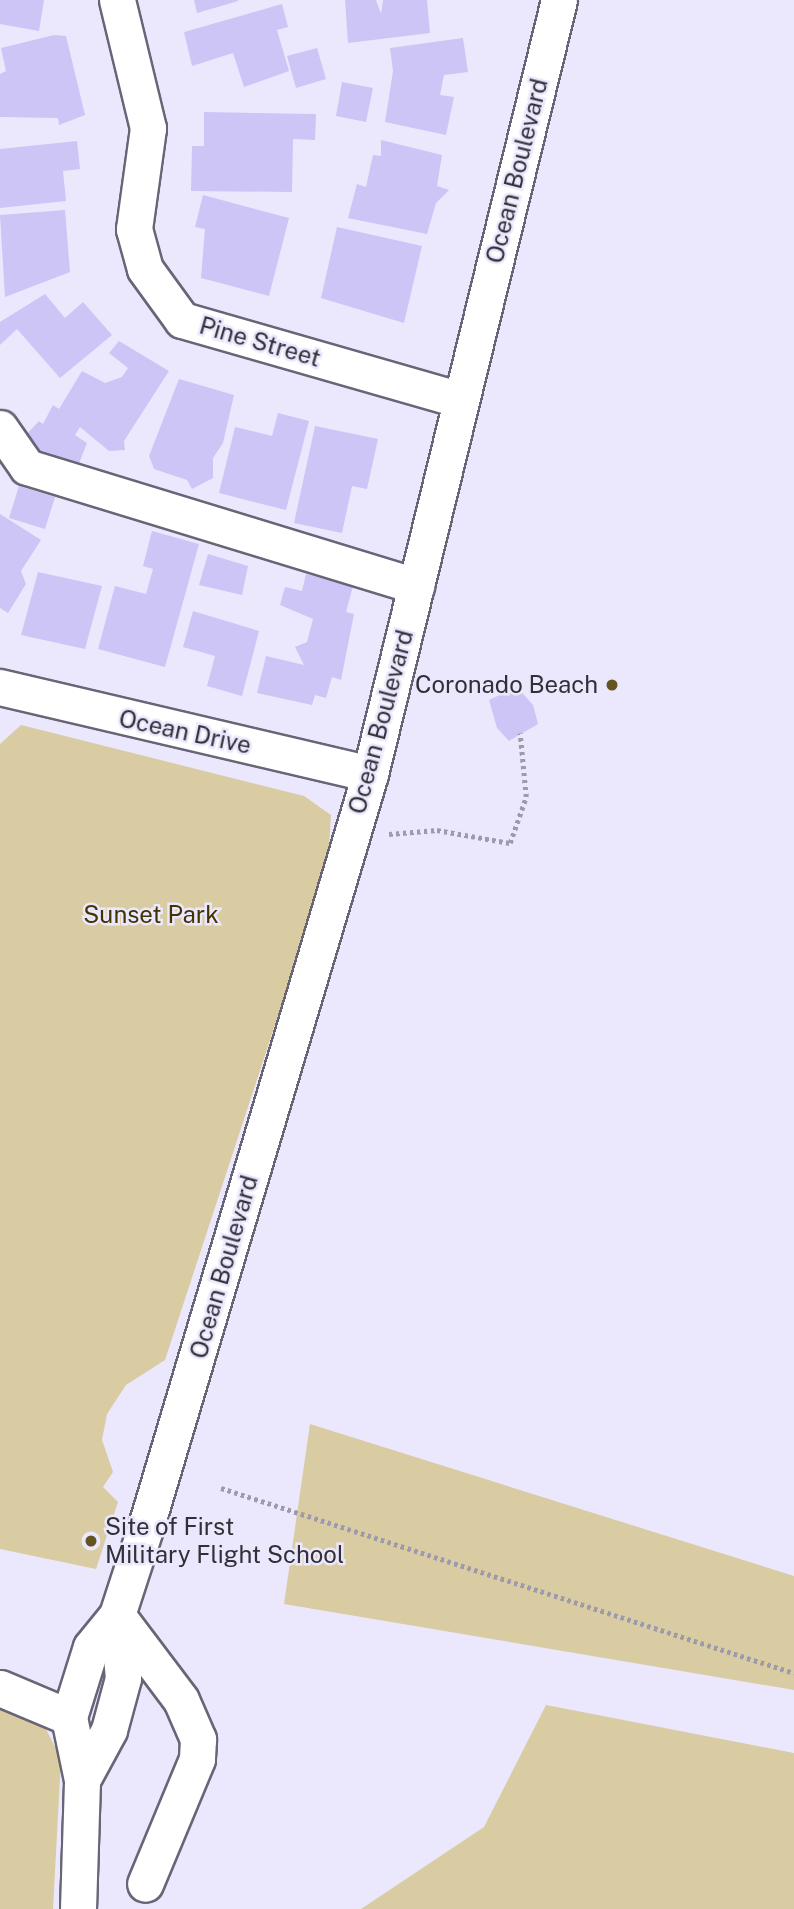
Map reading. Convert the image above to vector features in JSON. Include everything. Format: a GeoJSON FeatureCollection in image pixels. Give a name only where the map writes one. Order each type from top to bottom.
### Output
{"type":"FeatureCollection","features":[{"type":"Feature","properties":{"kind":"street","name":"Pine Street"},"geometry":{"type":"LineString","coordinates":[[117,0],[148,128],[134,229],[145,269],[182,320],[461,400]]}},
{"type":"Feature","properties":{"kind":"street","name":"Ocean Boulevard"},"geometry":{"type":"LineString","coordinates":[[117,1615],[174,1436],[370,774],[559,0]]}},
{"type":"Feature","properties":{"kind":"street"},"geometry":{"type":"LineString","coordinates":[[0,428],[27,467],[416,586]]}},
{"type":"Feature","properties":{"kind":"street","name":"Ocean Drive"},"geometry":{"type":"LineString","coordinates":[[0,687],[370,774]]}},
{"type":"Feature","properties":{"kind":"street"},"geometry":{"type":"LineString","coordinates":[[78,1909],[82,1780],[69,1717],[91,1647],[117,1615]]}},
{"type":"Feature","properties":{"kind":"street"},"geometry":{"type":"LineString","coordinates":[[82,1780],[109,1730],[123,1678],[117,1615]]}},
{"type":"Feature","properties":{"kind":"street"},"geometry":{"type":"LineString","coordinates":[[117,1615],[181,1700],[198,1739],[197,1759],[145,1884]]}},
{"type":"Feature","properties":{"kind":"street"},"geometry":{"type":"LineString","coordinates":[[0,1688],[69,1717]]}},
{"type":"Feature","properties":{"kind":"path"},"geometry":{"type":"LineString","coordinates":[[389,834],[437,830],[510,843],[526,797],[520,733]]}},
{"type":"Feature","properties":{"kind":"path"},"geometry":{"type":"LineString","coordinates":[[221,1488],[794,1674]]}},
{"type":"Feature","properties":{"kind":"green space","name":"Sunset Park"},"geometry":{"type":"Polygon","coordinates":[[[21,725],[304,796],[331,815],[328,863],[165,1360],[126,1385],[107,1414],[102,1440],[113,1472],[103,1487],[118,1502],[96,1569],[0,1549],[0,744],[21,725]]]}},
{"type":"Feature","properties":{"kind":"green space"},"geometry":{"type":"Polygon","coordinates":[[[310,1424],[794,1576],[794,1690],[284,1604],[310,1424]]]}},
{"type":"Feature","properties":{"kind":"green space"},"geometry":{"type":"Polygon","coordinates":[[[0,1698],[42,1721],[61,1759],[53,1909],[0,1909],[0,1698]]]}},
{"type":"Feature","properties":{"kind":"green space"},"geometry":{"type":"Polygon","coordinates":[[[546,1705],[794,1753],[794,1909],[361,1909],[484,1827],[546,1705]]]}},
{"type":"Feature","properties":{"kind":"building"},"geometry":{"type":"Polygon","coordinates":[[[0,0],[44,0],[39,31],[0,24],[0,0]]]}},
{"type":"Feature","properties":{"kind":"building"},"geometry":{"type":"Polygon","coordinates":[[[194,0],[238,0],[238,1],[197,13],[194,0]]]}},
{"type":"Feature","properties":{"kind":"building"},"geometry":{"type":"Polygon","coordinates":[[[345,0],[376,0],[381,14],[383,0],[427,0],[430,33],[348,43],[345,0]]]}},
{"type":"Feature","properties":{"kind":"building"},"geometry":{"type":"Polygon","coordinates":[[[282,4],[288,27],[277,30],[289,71],[244,87],[233,53],[192,66],[184,32],[282,4]]]}},
{"type":"Feature","properties":{"kind":"building"},"geometry":{"type":"Polygon","coordinates":[[[54,35],[66,36],[85,115],[59,125],[58,118],[0,117],[0,74],[6,71],[1,48],[54,35]]]}},
{"type":"Feature","properties":{"kind":"building"},"geometry":{"type":"Polygon","coordinates":[[[463,38],[468,72],[444,75],[440,95],[454,97],[446,135],[385,122],[393,71],[390,48],[463,38]]]}},
{"type":"Feature","properties":{"kind":"building"},"geometry":{"type":"Polygon","coordinates":[[[317,48],[326,79],[296,88],[287,56],[317,48]]]}},
{"type":"Feature","properties":{"kind":"building"},"geometry":{"type":"Polygon","coordinates":[[[342,82],[373,88],[366,122],[336,116],[342,82]]]}},
{"type":"Feature","properties":{"kind":"building"},"geometry":{"type":"Polygon","coordinates":[[[204,112],[316,114],[315,140],[293,139],[292,192],[191,191],[192,146],[204,146],[204,112]]]}},
{"type":"Feature","properties":{"kind":"building"},"geometry":{"type":"Polygon","coordinates":[[[381,140],[442,155],[437,186],[449,190],[436,203],[427,234],[348,218],[357,184],[366,187],[373,155],[381,156],[381,140]]]}},
{"type":"Feature","properties":{"kind":"building"},"geometry":{"type":"Polygon","coordinates":[[[77,141],[80,169],[63,171],[66,201],[0,208],[0,149],[77,141]]]}},
{"type":"Feature","properties":{"kind":"building"},"geometry":{"type":"Polygon","coordinates":[[[203,195],[289,218],[269,296],[201,278],[205,229],[195,227],[203,195]]]}},
{"type":"Feature","properties":{"kind":"building"},"geometry":{"type":"Polygon","coordinates":[[[65,210],[70,272],[5,297],[0,215],[65,210]]]}},
{"type":"Feature","properties":{"kind":"building"},"geometry":{"type":"Polygon","coordinates":[[[337,227],[422,246],[404,323],[321,298],[337,227]]]}},
{"type":"Feature","properties":{"kind":"building"},"geometry":{"type":"Polygon","coordinates":[[[45,294],[65,318],[83,302],[112,335],[60,378],[17,329],[0,345],[0,322],[45,294]]]}},
{"type":"Feature","properties":{"kind":"building"},"geometry":{"type":"Polygon","coordinates":[[[119,341],[169,371],[124,441],[125,450],[109,451],[80,427],[75,435],[87,443],[78,466],[35,454],[25,436],[39,421],[43,424],[53,405],[59,409],[82,371],[105,383],[122,377],[128,368],[109,353],[119,341]]]}},
{"type":"Feature","properties":{"kind":"building"},"geometry":{"type":"Polygon","coordinates":[[[179,379],[234,395],[223,443],[213,458],[213,478],[192,489],[187,480],[154,469],[149,456],[179,379]]]}},
{"type":"Feature","properties":{"kind":"building"},"geometry":{"type":"Polygon","coordinates":[[[278,413],[309,421],[286,510],[219,493],[235,427],[272,436],[278,413]]]}},
{"type":"Feature","properties":{"kind":"building"},"geometry":{"type":"Polygon","coordinates":[[[315,426],[378,439],[367,489],[352,486],[342,533],[294,523],[315,426]]]}},
{"type":"Feature","properties":{"kind":"building"},"geometry":{"type":"Polygon","coordinates":[[[19,486],[55,497],[45,529],[9,518],[19,486]]]}},
{"type":"Feature","properties":{"kind":"building"},"geometry":{"type":"Polygon","coordinates":[[[0,514],[41,540],[21,571],[26,584],[8,613],[0,608],[0,514]]]}},
{"type":"Feature","properties":{"kind":"building"},"geometry":{"type":"Polygon","coordinates":[[[152,531],[199,544],[165,667],[98,649],[115,586],[146,594],[153,569],[143,566],[152,531]]]}},
{"type":"Feature","properties":{"kind":"building"},"geometry":{"type":"Polygon","coordinates":[[[208,554],[248,566],[242,595],[199,585],[208,554]]]}},
{"type":"Feature","properties":{"kind":"building"},"geometry":{"type":"Polygon","coordinates":[[[38,572],[102,586],[85,649],[21,635],[38,572]]]}},
{"type":"Feature","properties":{"kind":"building"},"geometry":{"type":"Polygon","coordinates":[[[306,574],[353,586],[346,612],[354,614],[341,680],[332,677],[326,698],[315,695],[312,705],[257,693],[266,656],[304,665],[295,647],[307,642],[313,619],[280,605],[285,587],[302,591],[306,574]]]}},
{"type":"Feature","properties":{"kind":"building"},"geometry":{"type":"Polygon","coordinates":[[[193,611],[259,631],[242,696],[207,686],[215,656],[183,647],[193,611]]]}},
{"type":"Feature","properties":{"kind":"building"},"geometry":{"type":"Polygon","coordinates":[[[517,687],[533,705],[538,724],[509,741],[497,728],[489,700],[517,687]]]}},
{"type":"Feature","properties":{"kind":"place","name":"Coronado Beach"},"geometry":{"type":"Point","coordinates":[612,685]}},
{"type":"Feature","properties":{"kind":"place","name":"Site of First Military Flight School"},"geometry":{"type":"Point","coordinates":[91,1541]}}]}
